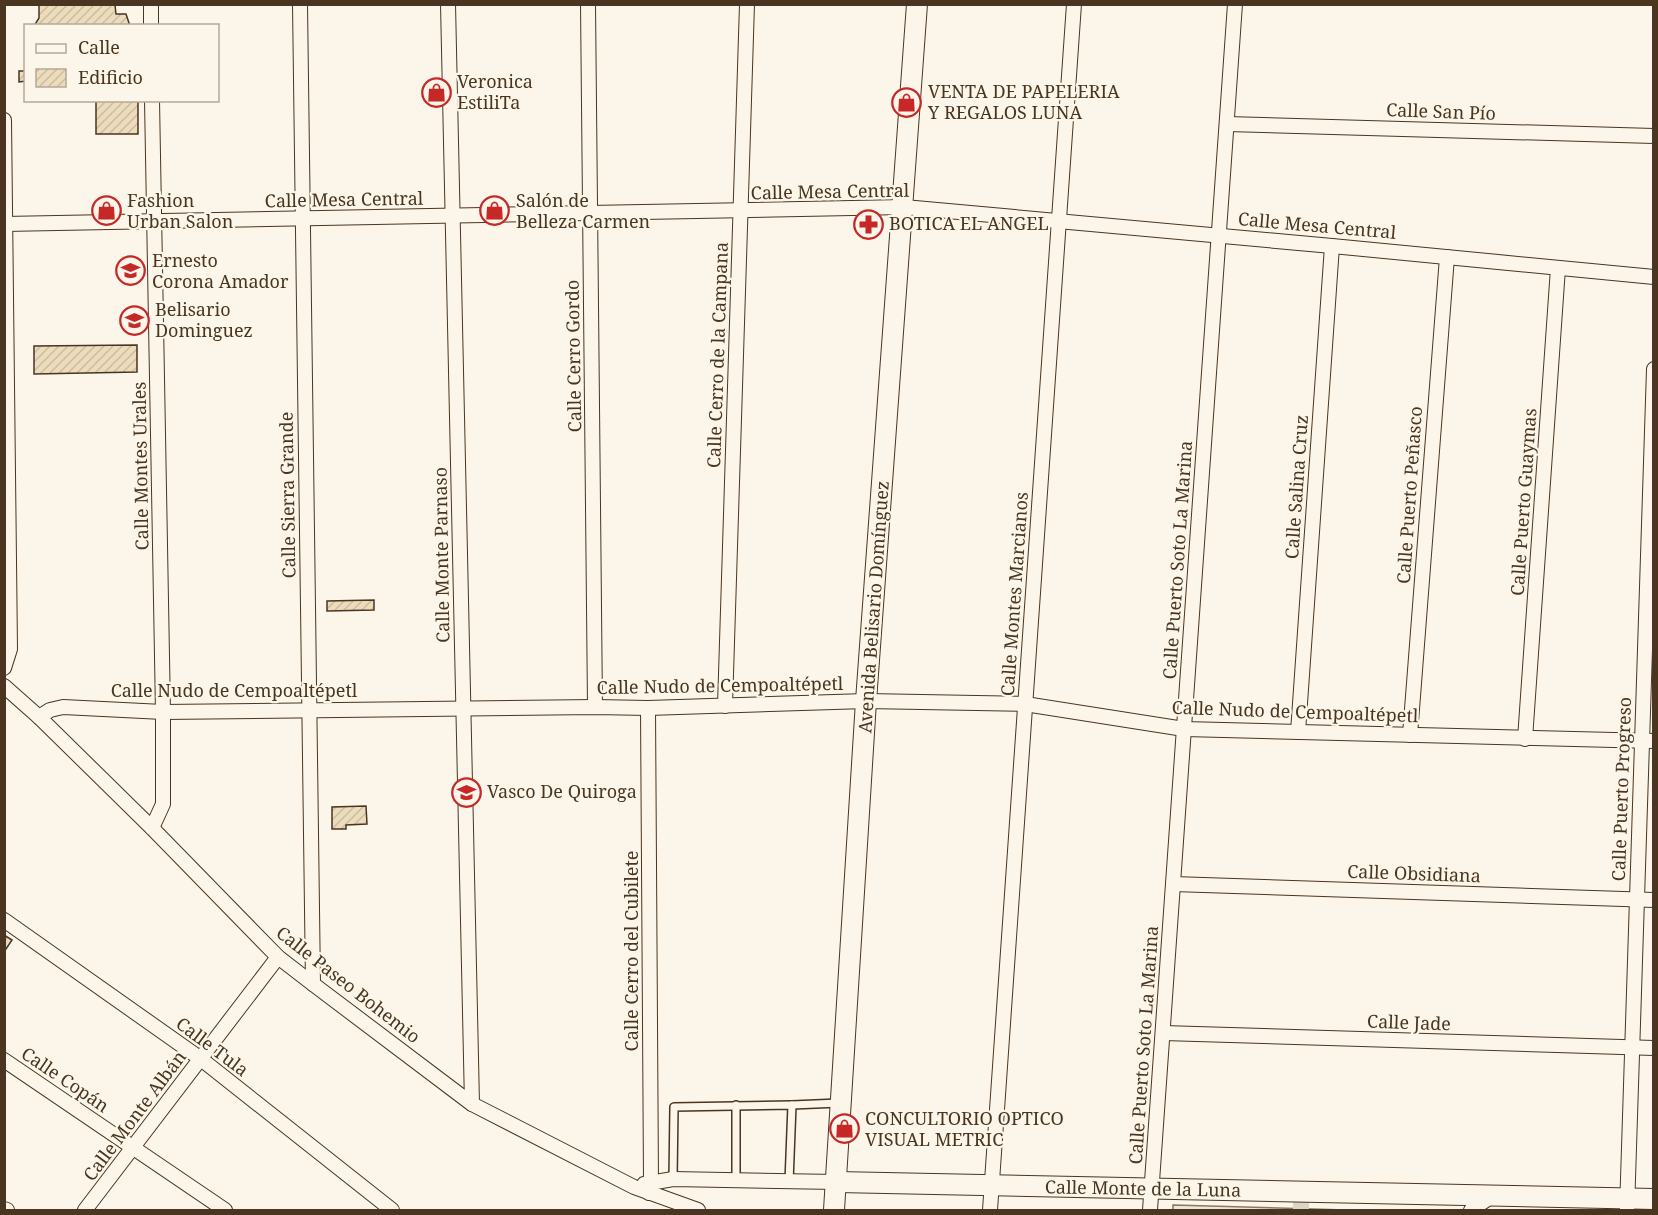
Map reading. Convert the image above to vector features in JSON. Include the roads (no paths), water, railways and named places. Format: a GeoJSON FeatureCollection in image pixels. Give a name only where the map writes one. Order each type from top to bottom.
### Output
{"type":"FeatureCollection","features":[{"type":"Feature","properties":{"kind":"main road","name":"Avenida Belisario Domínguez"},"geometry":{"type":"LineString","coordinates":[[834,1210],[866,701],[904,207],[917,4]]}},
{"type":"Feature","properties":{"kind":"main road","name":"Calle Monte de la Luna"},"geometry":{"type":"LineString","coordinates":[[837,1182],[1492,1196],[1628,1205],[1653,1199]]}},
{"type":"Feature","properties":{"kind":"street"},"geometry":{"type":"LineString","coordinates":[[151,4],[151,24]]}},
{"type":"Feature","properties":{"kind":"street","name":"Calle Sierra Grande"},"geometry":{"type":"LineString","coordinates":[[300,4],[313,984]]}},
{"type":"Feature","properties":{"kind":"street","name":"Calle Monte Parnaso"},"geometry":{"type":"LineString","coordinates":[[448,4],[472,1104]]}},
{"type":"Feature","properties":{"kind":"street","name":"Calle Cerro Gordo"},"geometry":{"type":"LineString","coordinates":[[588,4],[595,707]]}},
{"type":"Feature","properties":{"kind":"street","name":"Calle Cerro de la Campana"},"geometry":{"type":"LineString","coordinates":[[725,706],[747,4]]}},
{"type":"Feature","properties":{"kind":"street","name":"Calle Montes Marcianos"},"geometry":{"type":"LineString","coordinates":[[990,1210],[1074,4]]}},
{"type":"Feature","properties":{"kind":"street","name":"Calle Puerto Soto La Marina"},"geometry":{"type":"LineString","coordinates":[[1150,1210],[1235,4]]}},
{"type":"Feature","properties":{"kind":"street","name":"Calle Montes Urales"},"geometry":{"type":"LineString","coordinates":[[152,102],[163,804],[152,828]]}},
{"type":"Feature","properties":{"kind":"street"},"geometry":{"type":"LineString","coordinates":[[4,120],[10,649],[4,668]]}},
{"type":"Feature","properties":{"kind":"street","name":"Calle San Pío"},"geometry":{"type":"LineString","coordinates":[[1227,124],[1653,136]]}},
{"type":"Feature","properties":{"kind":"street","name":"Calle Mesa Central"},"geometry":{"type":"LineString","coordinates":[[5,224],[904,207],[1653,277]]}},
{"type":"Feature","properties":{"kind":"street","name":"Calle Salina Cruz"},"geometry":{"type":"LineString","coordinates":[[1298,732],[1332,246]]}},
{"type":"Feature","properties":{"kind":"street","name":"Calle Puerto Peñasco"},"geometry":{"type":"LineString","coordinates":[[1410,735],[1447,257]]}},
{"type":"Feature","properties":{"kind":"street","name":"Calle Puerto Guaymas"},"geometry":{"type":"LineString","coordinates":[[1525,738],[1558,268]]}},
{"type":"Feature","properties":{"kind":"street","name":"Calle Puerto Progreso"},"geometry":{"type":"LineString","coordinates":[[1628,1205],[1636,899],[1647,741],[1653,369]]}},
{"type":"Feature","properties":{"kind":"street","name":"Calle Paseo Bohemio"},"geometry":{"type":"LineString","coordinates":[[4,686],[39,717],[152,828],[278,957],[472,1104],[634,1187]]}},
{"type":"Feature","properties":{"kind":"street","name":"Calle Nudo de Cempoaltépetl"},"geometry":{"type":"LineString","coordinates":[[39,717],[50,710],[63,707],[163,712],[648,708],[866,701],[1025,704],[1184,729],[1647,741]]}},
{"type":"Feature","properties":{"kind":"street","name":"Calle Cerro del Cubilete"},"geometry":{"type":"LineString","coordinates":[[648,708],[650,1187]]}},
{"type":"Feature","properties":{"kind":"street","name":"Calle Obsidiana"},"geometry":{"type":"LineString","coordinates":[[1173,884],[1653,900]]}},
{"type":"Feature","properties":{"kind":"street","name":"Calle Tula"},"geometry":{"type":"LineString","coordinates":[[4,920],[201,1059],[393,1210]]}},
{"type":"Feature","properties":{"kind":"street","name":"Calle Monte Albán"},"geometry":{"type":"LineString","coordinates":[[85,1210],[278,957]]}},
{"type":"Feature","properties":{"kind":"street","name":"Calle Jade"},"geometry":{"type":"LineString","coordinates":[[1163,1033],[1653,1048]]}},
{"type":"Feature","properties":{"kind":"street","name":"Calle Copán"},"geometry":{"type":"LineString","coordinates":[[4,1060],[225,1210]]}},
{"type":"Feature","properties":{"kind":"street","name":"Calle Monte de la Luna"},"geometry":{"type":"LineString","coordinates":[[634,1187],[650,1187],[673,1179],[837,1182]]}},
{"type":"Feature","properties":{"kind":"street"},"geometry":{"type":"LineString","coordinates":[[650,1187],[698,1210]]}},
{"type":"Feature","properties":{"kind":"street"},"geometry":{"type":"LineString","coordinates":[[1471,1210],[1492,1196]]}},
{"type":"Feature","properties":{"kind":"lane"},"geometry":{"type":"LineString","coordinates":[[673,1179],[674,1107],[841,1103]]}},
{"type":"Feature","properties":{"kind":"lane"},"geometry":{"type":"LineString","coordinates":[[789,1182],[792,1105]]}},
{"type":"Feature","properties":{"kind":"lane"},"geometry":{"type":"LineString","coordinates":[[736,1106],[736,1180]]}},
{"type":"Feature","properties":{"kind":"waterway"},"geometry":{"type":"LineString","coordinates":[[1301,1201],[1301,1210]]}},
{"type":"Feature","properties":{"kind":"place","name":"Veronica EstiliTa"},"geometry":{"type":"Point","coordinates":[436,92]}},
{"type":"Feature","properties":{"kind":"place","name":"VENTA DE PAPELERIA Y REGALOS LUNA"},"geometry":{"type":"Point","coordinates":[907,102]}},
{"type":"Feature","properties":{"kind":"place","name":"Fashion Urban Salon"},"geometry":{"type":"Point","coordinates":[106,211]}},
{"type":"Feature","properties":{"kind":"place","name":"Salón de Belleza Carmen"},"geometry":{"type":"Point","coordinates":[495,211]}},
{"type":"Feature","properties":{"kind":"place","name":"BOTICA EL ANGEL"},"geometry":{"type":"Point","coordinates":[868,224]}},
{"type":"Feature","properties":{"kind":"place","name":"Ernesto Corona Amador"},"geometry":{"type":"Point","coordinates":[131,271]}},
{"type":"Feature","properties":{"kind":"place","name":"Belisario Dominguez"},"geometry":{"type":"Point","coordinates":[134,320]}},
{"type":"Feature","properties":{"kind":"place","name":"Vasco De Quiroga"},"geometry":{"type":"Point","coordinates":[466,792]}},
{"type":"Feature","properties":{"kind":"place","name":"CONCULTORIO OPTICO VISUAL METRIC"},"geometry":{"type":"Point","coordinates":[844,1129]}}]}
